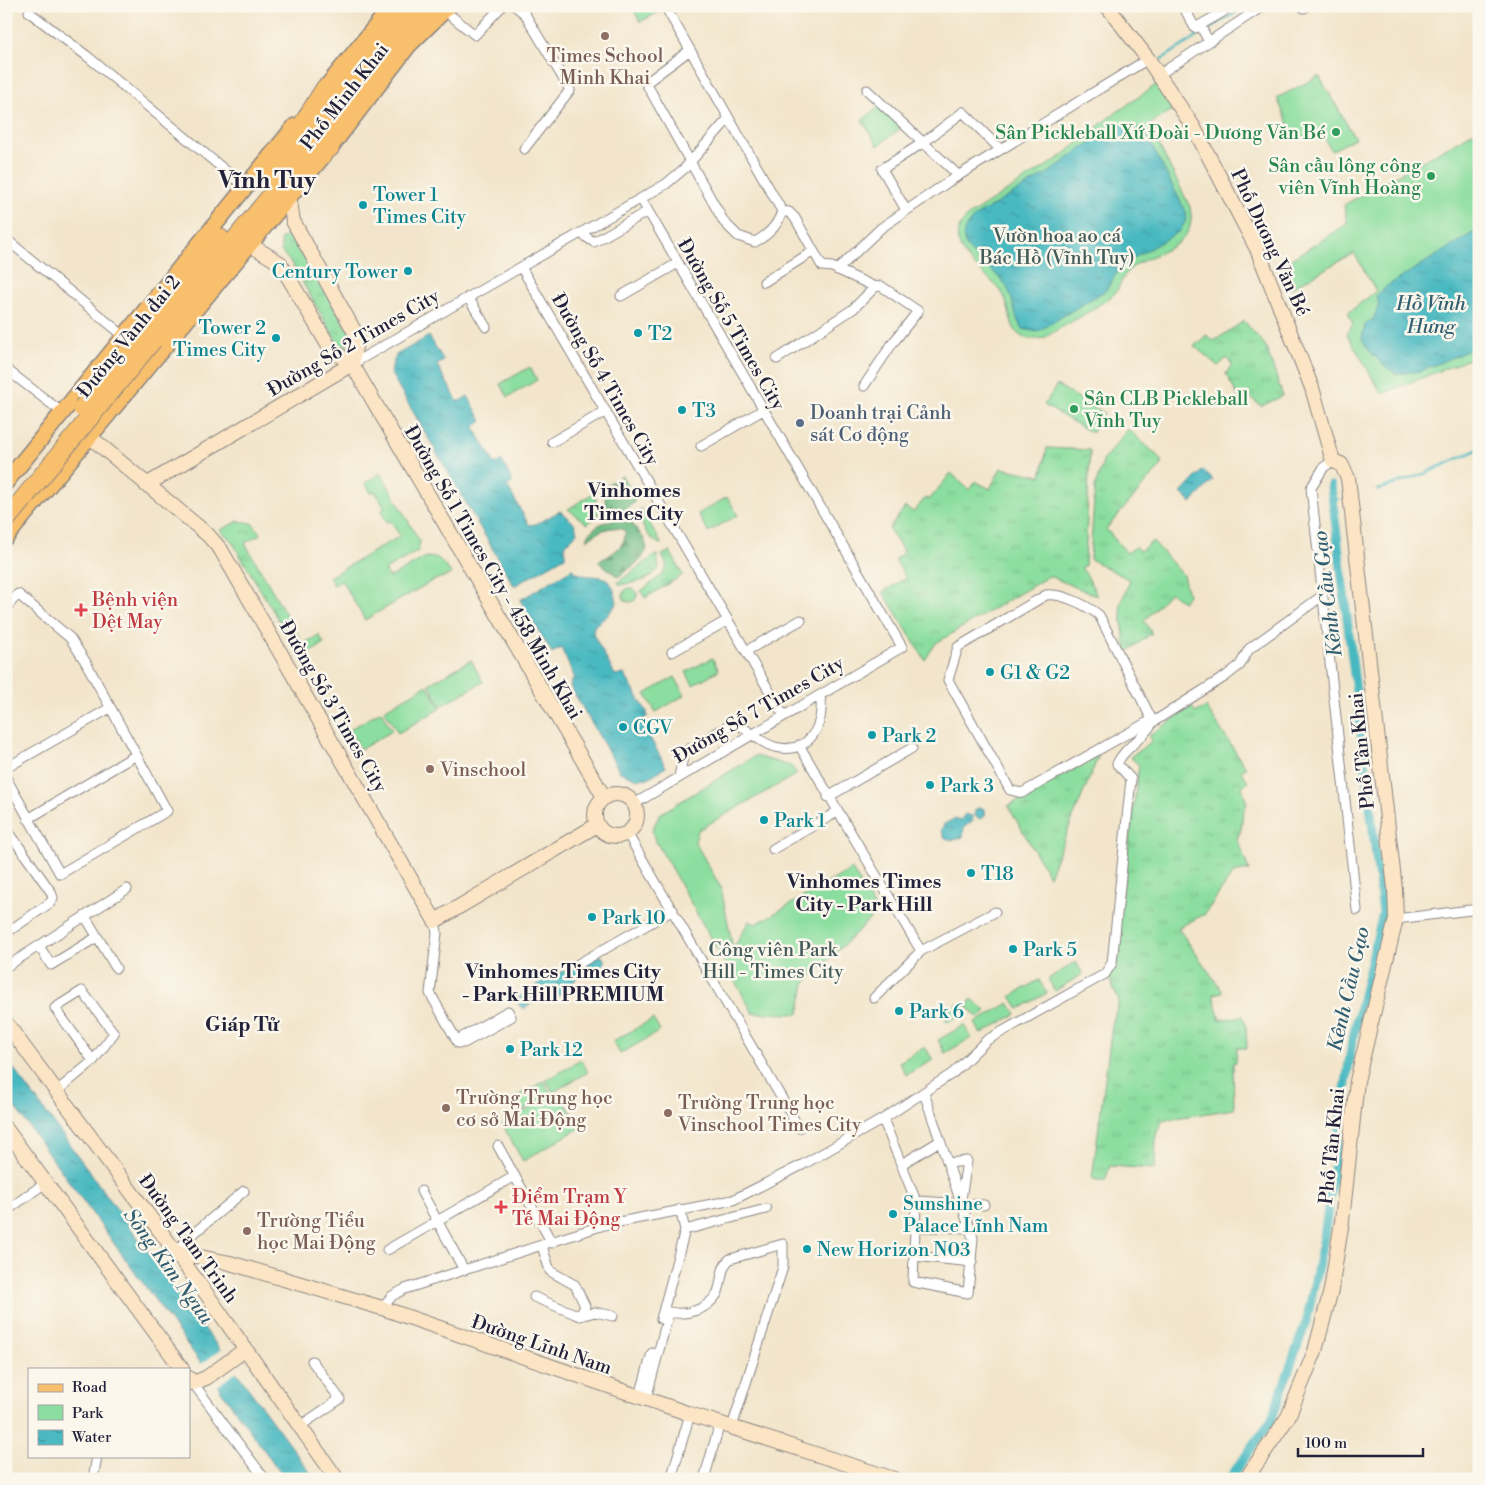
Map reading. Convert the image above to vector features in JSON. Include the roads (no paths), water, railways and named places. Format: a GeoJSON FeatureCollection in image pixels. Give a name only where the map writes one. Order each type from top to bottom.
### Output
{"type":"FeatureCollection","features":[{"type":"Feature","properties":{"kind":"highway"},"geometry":{"type":"LineString","coordinates":[[380,23],[402,6]]}},
{"type":"Feature","properties":{"kind":"highway"},"geometry":{"type":"LineString","coordinates":[[148,335],[276,178],[408,6]]}},
{"type":"Feature","properties":{"kind":"highway"},"geometry":{"type":"LineString","coordinates":[[276,178],[426,6]]}},
{"type":"Feature","properties":{"kind":"highway"},"geometry":{"type":"LineString","coordinates":[[409,45],[426,6]]}},
{"type":"Feature","properties":{"kind":"highway"},"geometry":{"type":"LineString","coordinates":[[276,178],[326,88]]}},
{"type":"Feature","properties":{"kind":"highway"},"geometry":{"type":"LineString","coordinates":[[276,178],[330,148]]}},
{"type":"Feature","properties":{"kind":"highway","name":"Đường Vành đai 2"},"geometry":{"type":"LineString","coordinates":[[6,502],[148,335]]}},
{"type":"Feature","properties":{"kind":"highway","name":"Đường Vành đai 2"},"geometry":{"type":"LineString","coordinates":[[6,520],[148,335]]}},
{"type":"Feature","properties":{"kind":"main road","name":"Phố Minh Khai"},"geometry":{"type":"LineString","coordinates":[[6,482],[244,186],[380,23],[392,6]]}},
{"type":"Feature","properties":{"kind":"main road","name":"Phố Minh Khai"},"geometry":{"type":"LineString","coordinates":[[6,537],[88,436],[330,148],[409,45],[447,9]]}},
{"type":"Feature","properties":{"kind":"main road"},"geometry":{"type":"LineString","coordinates":[[92,376],[120,398]]}},
{"type":"Feature","properties":{"kind":"main road"},"geometry":{"type":"LineString","coordinates":[[62,413],[88,436]]}},
{"type":"Feature","properties":{"kind":"street"},"geometry":{"type":"LineString","coordinates":[[447,9],[475,35],[502,6]]}},
{"type":"Feature","properties":{"kind":"street"},"geometry":{"type":"LineString","coordinates":[[515,6],[525,14],[570,90],[524,149]]}},
{"type":"Feature","properties":{"kind":"street"},"geometry":{"type":"LineString","coordinates":[[665,6],[782,211],[780,221],[767,236],[755,242],[738,236],[724,222],[646,83],[690,50]]}},
{"type":"Feature","properties":{"kind":"street","name":"Phố Dương Văn Bé"},"geometry":{"type":"LineString","coordinates":[[1108,6],[1160,74],[1206,149],[1265,267],[1312,388],[1333,461]]}},
{"type":"Feature","properties":{"kind":"street"},"geometry":{"type":"LineString","coordinates":[[1183,6],[1195,28],[1204,34]]}},
{"type":"Feature","properties":{"kind":"street"},"geometry":{"type":"LineString","coordinates":[[1160,74],[1204,34],[1223,12],[1220,6]]}},
{"type":"Feature","properties":{"kind":"street"},"geometry":{"type":"LineString","coordinates":[[1204,34],[1263,6]]}},
{"type":"Feature","properties":{"kind":"street"},"geometry":{"type":"LineString","coordinates":[[29,12],[87,56],[244,186]]}},
{"type":"Feature","properties":{"kind":"street"},"geometry":{"type":"LineString","coordinates":[[837,270],[880,228],[906,210],[958,175],[1148,58]]}},
{"type":"Feature","properties":{"kind":"street"},"geometry":{"type":"LineString","coordinates":[[866,90],[958,175]]}},
{"type":"Feature","properties":{"kind":"street"},"geometry":{"type":"LineString","coordinates":[[906,210],[882,169],[924,142],[963,112],[1000,149]]}},
{"type":"Feature","properties":{"kind":"street","name":"Đường Số 2 Times City"},"geometry":{"type":"LineString","coordinates":[[146,485],[352,364],[641,199],[675,177],[729,118]]}},
{"type":"Feature","properties":{"kind":"street"},"geometry":{"type":"LineString","coordinates":[[289,196],[293,221],[357,336],[352,364]]}},
{"type":"Feature","properties":{"kind":"street","name":"Đường Số 5 Times City"},"geometry":{"type":"LineString","coordinates":[[641,199],[902,647]]}},
{"type":"Feature","properties":{"kind":"street"},"geometry":{"type":"LineString","coordinates":[[580,233],[594,242],[648,211]]}},
{"type":"Feature","properties":{"kind":"street"},"geometry":{"type":"LineString","coordinates":[[782,211],[789,212],[795,218],[812,252],[822,266],[832,267],[875,287],[881,286],[918,311],[892,344],[864,386]]}},
{"type":"Feature","properties":{"kind":"street"},"geometry":{"type":"LineString","coordinates":[[6,239],[124,336]]}},
{"type":"Feature","properties":{"kind":"street","name":"Đường Số 1 Times City - 458 Minh Khai"},"geometry":{"type":"LineString","coordinates":[[249,244],[280,263],[331,350],[352,364],[604,798]]}},
{"type":"Feature","properties":{"kind":"street"},"geometry":{"type":"LineString","coordinates":[[764,282],[812,252]]}},
{"type":"Feature","properties":{"kind":"street"},"geometry":{"type":"LineString","coordinates":[[621,296],[678,262]]}},
{"type":"Feature","properties":{"kind":"street","name":"Đường Số 4 Times City"},"geometry":{"type":"LineString","coordinates":[[521,267],[784,716]]}},
{"type":"Feature","properties":{"kind":"street"},"geometry":{"type":"LineString","coordinates":[[777,359],[853,310],[875,287]]}},
{"type":"Feature","properties":{"kind":"street"},"geometry":{"type":"LineString","coordinates":[[468,297],[486,327]]}},
{"type":"Feature","properties":{"kind":"street"},"geometry":{"type":"LineString","coordinates":[[6,368],[62,413]]}},
{"type":"Feature","properties":{"kind":"street"},"geometry":{"type":"LineString","coordinates":[[701,446],[763,410]]}},
{"type":"Feature","properties":{"kind":"street"},"geometry":{"type":"LineString","coordinates":[[552,442],[606,411]]}},
{"type":"Feature","properties":{"kind":"street","name":"Đường Số 3 Times City"},"geometry":{"type":"LineString","coordinates":[[88,436],[212,539],[226,557],[435,920],[437,933],[430,993],[458,1043]]}},
{"type":"Feature","properties":{"kind":"street","name":"Phố Tân Khai"},"geometry":{"type":"LineString","coordinates":[[1246,1479],[1288,1417],[1315,1352],[1331,1290],[1338,1249],[1357,1081],[1374,1002],[1396,919],[1395,889],[1348,478],[1341,464],[1333,461],[1324,467],[1311,488],[1357,910]]}},
{"type":"Feature","properties":{"kind":"street"},"geometry":{"type":"LineString","coordinates":[[6,608],[18,594],[70,638],[167,811],[60,874],[6,778]]}},
{"type":"Feature","properties":{"kind":"street"},"geometry":{"type":"LineString","coordinates":[[1153,722],[1099,615],[1091,609],[1054,594],[1046,595],[958,647],[948,680],[1010,790],[1022,793],[1146,723],[1153,722],[1226,676],[1240,665],[1249,649],[1322,596]]}},
{"type":"Feature","properties":{"kind":"street"},"geometry":{"type":"LineString","coordinates":[[672,652],[728,620]]}},
{"type":"Feature","properties":{"kind":"street"},"geometry":{"type":"LineString","coordinates":[[746,652],[801,620]]}},
{"type":"Feature","properties":{"kind":"street","name":"Đường Số 7 Times City"},"geometry":{"type":"LineString","coordinates":[[634,804],[902,647]]}},
{"type":"Feature","properties":{"kind":"street"},"geometry":{"type":"LineString","coordinates":[[679,777],[684,752],[736,722],[764,742],[776,747],[799,745],[813,735],[820,722],[823,708],[820,695]]}},
{"type":"Feature","properties":{"kind":"street"},"geometry":{"type":"LineString","coordinates":[[6,768],[110,708]]}},
{"type":"Feature","properties":{"kind":"street"},"geometry":{"type":"LineString","coordinates":[[382,1308],[392,1296],[405,1289],[604,1225],[733,1200],[802,1165],[883,1119],[953,1073],[987,1040],[1105,974],[1112,963],[1132,779],[1116,764],[1126,751],[1149,729],[1153,722]]}},
{"type":"Feature","properties":{"kind":"street"},"geometry":{"type":"LineString","coordinates":[[799,745],[828,797],[921,951]]}},
{"type":"Feature","properties":{"kind":"street"},"geometry":{"type":"LineString","coordinates":[[828,797],[912,748]]}},
{"type":"Feature","properties":{"kind":"street"},"geometry":{"type":"LineString","coordinates":[[28,819],[136,756]]}},
{"type":"Feature","properties":{"kind":"street"},"geometry":{"type":"LineString","coordinates":[[618,794],[624,795],[634,804],[637,820],[627,833],[610,836],[597,825],[596,810],[604,798],[618,794]]}},
{"type":"Feature","properties":{"kind":"street"},"geometry":{"type":"LineString","coordinates":[[773,849],[837,812]]}},
{"type":"Feature","properties":{"kind":"street"},"geometry":{"type":"LineString","coordinates":[[435,920],[597,825]]}},
{"type":"Feature","properties":{"kind":"street"},"geometry":{"type":"LineString","coordinates":[[6,828],[51,892],[53,898],[50,903],[6,933]]}},
{"type":"Feature","properties":{"kind":"street"},"geometry":{"type":"LineString","coordinates":[[627,833],[799,1128]]}},
{"type":"Feature","properties":{"kind":"street"},"geometry":{"type":"LineString","coordinates":[[6,967],[127,889]]}},
{"type":"Feature","properties":{"kind":"street"},"geometry":{"type":"LineString","coordinates":[[1396,919],[1479,909]]}},
{"type":"Feature","properties":{"kind":"street"},"geometry":{"type":"LineString","coordinates":[[578,964],[673,910]]}},
{"type":"Feature","properties":{"kind":"street"},"geometry":{"type":"LineString","coordinates":[[874,998],[921,951],[995,912]]}},
{"type":"Feature","properties":{"kind":"street"},"geometry":{"type":"LineString","coordinates":[[85,916],[116,968]]}},
{"type":"Feature","properties":{"kind":"street"},"geometry":{"type":"LineString","coordinates":[[39,946],[51,965],[97,936]]}},
{"type":"Feature","properties":{"kind":"street"},"geometry":{"type":"LineString","coordinates":[[57,1091],[93,1061],[114,1033],[82,990],[55,1008],[93,1061]]}},
{"type":"Feature","properties":{"kind":"street"},"geometry":{"type":"LineString","coordinates":[[508,1011],[511,1017],[464,1044],[458,1043],[461,1038],[508,1011]]}},
{"type":"Feature","properties":{"kind":"street","name":"Đường Tam Trinh"},"geometry":{"type":"LineString","coordinates":[[6,1023],[176,1252],[242,1352],[300,1426],[337,1479]]}},
{"type":"Feature","properties":{"kind":"street"},"geometry":{"type":"LineString","coordinates":[[883,1119],[916,1201],[913,1282],[968,1293],[973,1238],[924,1093]]}},
{"type":"Feature","properties":{"kind":"street"},"geometry":{"type":"LineString","coordinates":[[6,1129],[181,1368]]}},
{"type":"Feature","properties":{"kind":"street"},"geometry":{"type":"LineString","coordinates":[[902,1164],[940,1141]]}},
{"type":"Feature","properties":{"kind":"street"},"geometry":{"type":"LineString","coordinates":[[498,1146],[552,1243]]}},
{"type":"Feature","properties":{"kind":"street"},"geometry":{"type":"LineString","coordinates":[[948,1163],[967,1161],[960,1202]]}},
{"type":"Feature","properties":{"kind":"street"},"geometry":{"type":"LineString","coordinates":[[387,1250],[515,1176]]}},
{"type":"Feature","properties":{"kind":"street"},"geometry":{"type":"LineString","coordinates":[[6,1210],[45,1183]]}},
{"type":"Feature","properties":{"kind":"street"},"geometry":{"type":"LineString","coordinates":[[176,1252],[186,1240],[244,1191]]}},
{"type":"Feature","properties":{"kind":"street"},"geometry":{"type":"LineString","coordinates":[[421,1191],[464,1270]]}},
{"type":"Feature","properties":{"kind":"street"},"geometry":{"type":"LineString","coordinates":[[916,1201],[960,1202],[984,1205]]}},
{"type":"Feature","properties":{"kind":"street"},"geometry":{"type":"LineString","coordinates":[[643,1398],[685,1230],[680,1209]]}},
{"type":"Feature","properties":{"kind":"street"},"geometry":{"type":"LineString","coordinates":[[685,1230],[766,1209]]}},
{"type":"Feature","properties":{"kind":"street"},"geometry":{"type":"LineString","coordinates":[[916,1227],[970,1228]]}},
{"type":"Feature","properties":{"kind":"street"},"geometry":{"type":"LineString","coordinates":[[643,1398],[669,1312],[686,1313],[699,1310],[708,1303],[717,1294],[724,1264],[730,1259],[783,1244],[783,1267],[726,1425],[704,1479]]}},
{"type":"Feature","properties":{"kind":"street"},"geometry":{"type":"LineString","coordinates":[[542,1246],[550,1271],[556,1276],[570,1280],[578,1288],[584,1306],[580,1316]]}},
{"type":"Feature","properties":{"kind":"street","name":"Đường Lĩnh Nam"},"geometry":{"type":"LineString","coordinates":[[176,1252],[230,1264],[382,1308],[690,1414],[894,1479]]}},
{"type":"Feature","properties":{"kind":"street"},"geometry":{"type":"LineString","coordinates":[[914,1256],[972,1262]]}},
{"type":"Feature","properties":{"kind":"street"},"geometry":{"type":"LineString","coordinates":[[534,1298],[580,1316],[595,1312],[612,1316]]}},
{"type":"Feature","properties":{"kind":"street"},"geometry":{"type":"LineString","coordinates":[[242,1352],[206,1378],[190,1382],[265,1479]]}},
{"type":"Feature","properties":{"kind":"street"},"geometry":{"type":"LineString","coordinates":[[300,1426],[340,1399],[312,1361]]}},
{"type":"Feature","properties":{"kind":"street"},"geometry":{"type":"LineString","coordinates":[[671,1479],[690,1414]]}},
{"type":"Feature","properties":{"kind":"street"},"geometry":{"type":"LineString","coordinates":[[93,1479],[97,1458]]}},
{"type":"Feature","properties":{"kind":"water","name":"Vườn hoa ao cá Bác Hồ (Vĩnh Tuy)"},"geometry":{"type":"Polygon","coordinates":[[[1125,124],[1135,126],[1146,134],[1186,212],[1186,220],[1180,231],[1130,260],[1118,271],[1106,290],[1037,332],[1023,329],[1017,320],[1008,289],[966,246],[964,236],[967,226],[977,215],[1048,173],[1109,129],[1125,124]]]}},
{"type":"Feature","properties":{"kind":"water","name":"Hồ Vĩnh Hưng"},"geometry":{"type":"Polygon","coordinates":[[[1479,229],[1479,346],[1420,371],[1397,374],[1377,359],[1362,339],[1365,325],[1373,319],[1379,305],[1376,296],[1387,286],[1479,229]]]}},
{"type":"Feature","properties":{"kind":"water"},"geometry":{"type":"Polygon","coordinates":[[[429,336],[444,361],[437,365],[458,402],[468,396],[482,421],[474,427],[495,464],[502,461],[513,482],[507,486],[529,525],[536,524],[560,511],[575,524],[577,533],[565,545],[565,557],[514,586],[390,372],[396,355],[429,336]]]}},
{"type":"Feature","properties":{"kind":"water"},"geometry":{"type":"Polygon","coordinates":[[[1203,470],[1213,480],[1191,503],[1181,493],[1203,470]]]}},
{"type":"Feature","properties":{"kind":"water"},"geometry":{"type":"Polygon","coordinates":[[[572,569],[586,576],[605,578],[610,582],[614,590],[617,603],[607,616],[594,626],[593,634],[615,675],[624,674],[647,712],[647,717],[641,721],[666,767],[648,778],[638,779],[620,772],[570,686],[574,676],[561,648],[552,653],[520,600],[572,569]]]}},
{"type":"Feature","properties":{"kind":"water"},"geometry":{"type":"Polygon","coordinates":[[[980,807],[986,813],[980,819],[974,813],[980,807]]]}},
{"type":"Feature","properties":{"kind":"water"},"geometry":{"type":"Polygon","coordinates":[[[965,814],[972,816],[973,821],[964,827],[963,837],[951,841],[944,837],[941,830],[944,824],[954,819],[960,821],[965,814]]]}},
{"type":"Feature","properties":{"kind":"water"},"geometry":{"type":"Polygon","coordinates":[[[594,956],[602,956],[605,962],[599,969],[578,976],[566,991],[557,996],[541,998],[523,1009],[518,1004],[519,997],[548,977],[585,963],[594,956]]]}},
{"type":"Feature","properties":{"kind":"water"},"geometry":{"type":"Polygon","coordinates":[[[6,1058],[315,1479],[285,1479],[6,1095],[6,1058]]]}},
{"type":"Feature","properties":{"kind":"waterway"},"geometry":{"type":"LineString","coordinates":[[1206,31],[1246,6]]}},
{"type":"Feature","properties":{"kind":"waterway"},"geometry":{"type":"LineString","coordinates":[[1162,59],[1201,34]]}},
{"type":"Feature","properties":{"kind":"waterway"},"geometry":{"type":"LineString","coordinates":[[1378,490],[1426,473],[1479,449]]}},
{"type":"Feature","properties":{"kind":"waterway","name":"Kênh Cầu Gạo"},"geometry":{"type":"LineString","coordinates":[[1229,1479],[1271,1421],[1307,1319],[1324,1237],[1352,1041],[1383,913],[1331,486]]}},
{"type":"Feature","properties":{"kind":"waterway","name":"Kênh Cầu Gạo"},"geometry":{"type":"LineString","coordinates":[[1333,500],[1338,499]]}},
{"type":"Feature","properties":{"kind":"place","name":"Times School Minh Khai"},"geometry":{"type":"Point","coordinates":[605,36]}},
{"type":"Feature","properties":{"kind":"place","name":"Sân Pickleball Xứ Đoài - Dương Văn Bé"},"geometry":{"type":"Point","coordinates":[1336,132]}},
{"type":"Feature","properties":{"kind":"place","name":"Sân cầu lông công viên Vĩnh Hoàng"},"geometry":{"type":"Point","coordinates":[1431,176]}},
{"type":"Feature","properties":{"kind":"place","name":"Tower 1 Times City"},"geometry":{"type":"Point","coordinates":[363,205]}},
{"type":"Feature","properties":{"kind":"place","name":"Century Tower"},"geometry":{"type":"Point","coordinates":[408,271]}},
{"type":"Feature","properties":{"kind":"place","name":"T2"},"geometry":{"type":"Point","coordinates":[638,333]}},
{"type":"Feature","properties":{"kind":"place","name":"Tower 2 Times City"},"geometry":{"type":"Point","coordinates":[276,338]}},
{"type":"Feature","properties":{"kind":"place","name":"Sân CLB Pickleball Vĩnh Tuy"},"geometry":{"type":"Point","coordinates":[1074,409]}},
{"type":"Feature","properties":{"kind":"place","name":"T3"},"geometry":{"type":"Point","coordinates":[682,410]}},
{"type":"Feature","properties":{"kind":"place","name":"Doanh trại Cảnh sát Cơ động"},"geometry":{"type":"Point","coordinates":[800,423]}},
{"type":"Feature","properties":{"kind":"place","name":"Bệnh viện Dệt May"},"geometry":{"type":"Point","coordinates":[81,610]}},
{"type":"Feature","properties":{"kind":"place","name":"G1 & G2"},"geometry":{"type":"Point","coordinates":[990,672]}},
{"type":"Feature","properties":{"kind":"place","name":"CGV"},"geometry":{"type":"Point","coordinates":[623,727]}},
{"type":"Feature","properties":{"kind":"place","name":"Park 2"},"geometry":{"type":"Point","coordinates":[872,735]}},
{"type":"Feature","properties":{"kind":"place","name":"Vinschool"},"geometry":{"type":"Point","coordinates":[430,769]}},
{"type":"Feature","properties":{"kind":"place","name":"Park 3"},"geometry":{"type":"Point","coordinates":[930,785]}},
{"type":"Feature","properties":{"kind":"place","name":"Park 1"},"geometry":{"type":"Point","coordinates":[764,820]}},
{"type":"Feature","properties":{"kind":"place","name":"T18"},"geometry":{"type":"Point","coordinates":[971,873]}},
{"type":"Feature","properties":{"kind":"place","name":"Park 10"},"geometry":{"type":"Point","coordinates":[592,917]}},
{"type":"Feature","properties":{"kind":"place","name":"Park 5"},"geometry":{"type":"Point","coordinates":[1013,949]}},
{"type":"Feature","properties":{"kind":"place","name":"Park 6"},"geometry":{"type":"Point","coordinates":[899,1011]}},
{"type":"Feature","properties":{"kind":"place","name":"Park 12"},"geometry":{"type":"Point","coordinates":[510,1049]}},
{"type":"Feature","properties":{"kind":"place","name":"Trường Trung học cơ sở Mai Động"},"geometry":{"type":"Point","coordinates":[446,1108]}},
{"type":"Feature","properties":{"kind":"place","name":"Trường Trung học Vinschool Times City"},"geometry":{"type":"Point","coordinates":[668,1113]}},
{"type":"Feature","properties":{"kind":"place","name":"Điểm Trạm Y Tế Mai Động"},"geometry":{"type":"Point","coordinates":[501,1207]}},
{"type":"Feature","properties":{"kind":"place","name":"Sunshine Palace Lĩnh Nam"},"geometry":{"type":"Point","coordinates":[893,1214]}},
{"type":"Feature","properties":{"kind":"place","name":"Trường Tiểu học Mai Động"},"geometry":{"type":"Point","coordinates":[247,1231]}},
{"type":"Feature","properties":{"kind":"place","name":"New Horizon N03"},"geometry":{"type":"Point","coordinates":[807,1249]}},
{"type":"Feature","properties":{"kind":"district","name":"Vĩnh Tuy"},"geometry":{"type":"Point","coordinates":[267,180]}},
{"type":"Feature","properties":{"kind":"district","name":"Vinhomes Times City"},"geometry":{"type":"Point","coordinates":[634,502]}},
{"type":"Feature","properties":{"kind":"district","name":"Vinhomes Times City - Park Hill"},"geometry":{"type":"Point","coordinates":[864,892]}},
{"type":"Feature","properties":{"kind":"district","name":"Vinhomes Times City - Park Hill PREMIUM"},"geometry":{"type":"Point","coordinates":[563,982]}},
{"type":"Feature","properties":{"kind":"district","name":"Giáp Tử"},"geometry":{"type":"Point","coordinates":[242,1024]}},
{"type":"Feature","properties":{"kind":"park label","name":"Công viên Park Hill - Times City"},"geometry":{"type":"Point","coordinates":[773,960]}},
{"type":"Feature","properties":{"kind":"water label","name":"Sông Kim Ngưu"},"geometry":{"type":"Point","coordinates":[169,1266]}}]}
